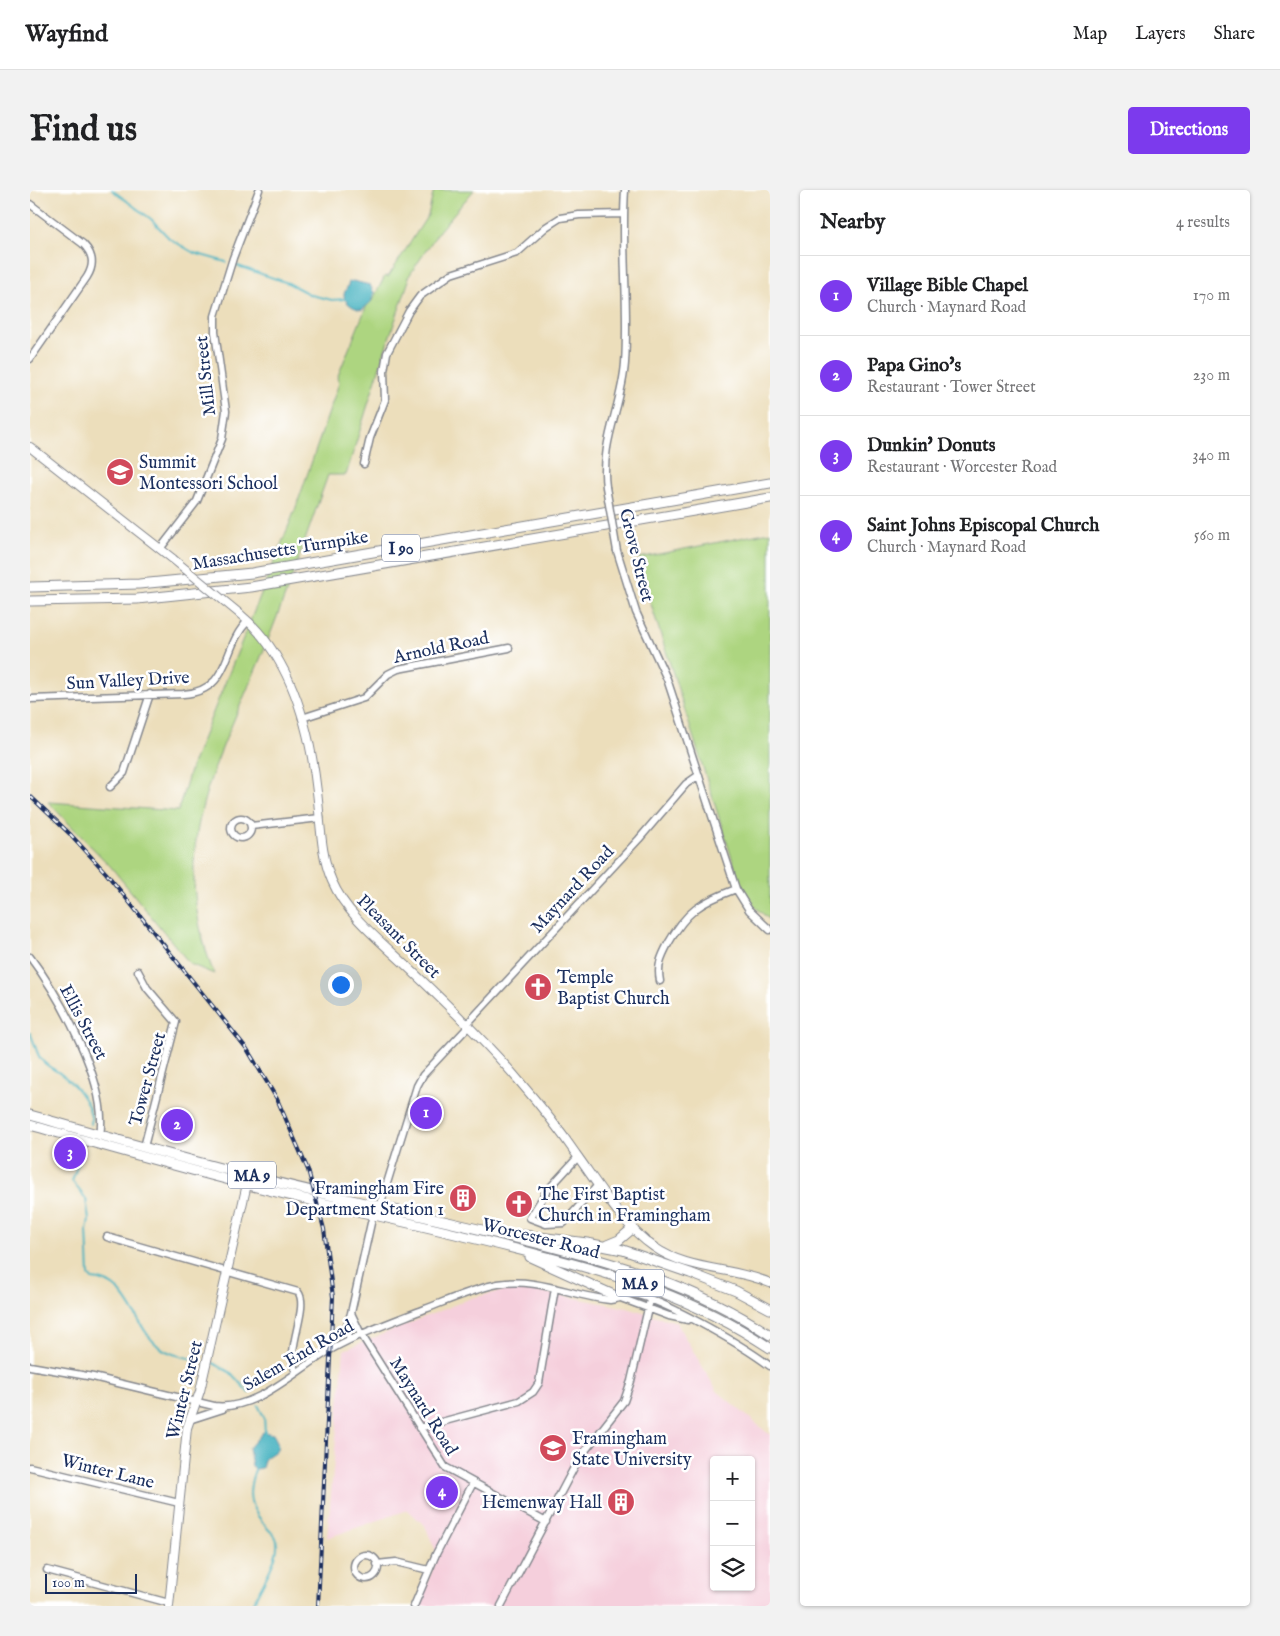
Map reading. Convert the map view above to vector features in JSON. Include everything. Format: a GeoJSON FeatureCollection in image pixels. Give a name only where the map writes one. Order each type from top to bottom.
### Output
{"type":"FeatureCollection","features":[{"type":"Feature","properties":{"kind":"highway","name":"Massachusetts Turnpike"},"geometry":{"type":"LineString","coordinates":[[30,587],[132,585],[252,573],[770,483]]}},
{"type":"Feature","properties":{"kind":"highway","name":"Massachusetts Turnpike"},"geometry":{"type":"LineString","coordinates":[[30,601],[137,599],[243,588],[770,498]]}},
{"type":"Feature","properties":{"kind":"highway","name":"Worcester Road"},"geometry":{"type":"LineString","coordinates":[[30,1115],[294,1187],[476,1228],[602,1259],[658,1277],[705,1298],[770,1334]]}},
{"type":"Feature","properties":{"kind":"highway","name":"Worcester Road"},"geometry":{"type":"LineString","coordinates":[[30,1125],[247,1184],[598,1270],[662,1291],[723,1319],[770,1348]]}},
{"type":"Feature","properties":{"kind":"highway"},"geometry":{"type":"LineString","coordinates":[[476,1228],[606,1246],[690,1272],[736,1291],[770,1309]]}},
{"type":"Feature","properties":{"kind":"highway"},"geometry":{"type":"LineString","coordinates":[[606,1246],[619,1240],[634,1228]]}},
{"type":"Feature","properties":{"kind":"highway"},"geometry":{"type":"LineString","coordinates":[[500,1245],[618,1297]]}},
{"type":"Feature","properties":{"kind":"main road","name":"Pleasant Street"},"geometry":{"type":"LineString","coordinates":[[30,447],[173,559],[240,614],[261,634],[282,666],[302,718],[314,772],[329,874],[348,908],[468,1025],[519,1081],[598,1185],[648,1244],[662,1253],[701,1266],[748,1275],[770,1283]]}},
{"type":"Feature","properties":{"kind":"main road","name":"Winter Street"},"geometry":{"type":"LineString","coordinates":[[169,1604],[189,1420],[196,1402],[247,1184]]}},
{"type":"Feature","properties":{"kind":"street","name":"Mill Street"},"geometry":{"type":"LineString","coordinates":[[160,549],[197,501],[222,439],[226,411],[215,332],[215,316],[233,258],[259,190]]}},
{"type":"Feature","properties":{"kind":"street","name":"Grove Street"},"geometry":{"type":"LineString","coordinates":[[625,190],[623,214],[625,364],[620,394],[606,446],[606,487],[617,551],[631,599],[663,667],[736,889],[748,910],[770,930]]}},
{"type":"Feature","properties":{"kind":"street"},"geometry":{"type":"LineString","coordinates":[[30,204],[83,244],[90,252],[93,262],[87,276],[30,359]]}},
{"type":"Feature","properties":{"kind":"street"},"geometry":{"type":"LineString","coordinates":[[364,464],[370,438],[385,400],[384,371],[387,353],[409,311],[420,296],[451,274],[517,253],[546,227],[560,218],[579,215],[623,214]]}},
{"type":"Feature","properties":{"kind":"street","name":"Sun Valley Drive"},"geometry":{"type":"LineString","coordinates":[[30,699],[192,693],[211,685],[220,675],[239,632],[248,621]]}},
{"type":"Feature","properties":{"kind":"street","name":"Arnold Road"},"geometry":{"type":"LineString","coordinates":[[302,718],[358,701],[369,695],[388,674],[398,669],[509,648]]}},
{"type":"Feature","properties":{"kind":"street"},"geometry":{"type":"LineString","coordinates":[[110,787],[124,773],[150,694]]}},
{"type":"Feature","properties":{"kind":"street","name":"Maynard Road"},"geometry":{"type":"LineString","coordinates":[[380,1206],[417,1086],[423,1076],[639,839],[686,784],[698,775]]}},
{"type":"Feature","properties":{"kind":"street"},"geometry":{"type":"LineString","coordinates":[[251,826],[320,818]]}},
{"type":"Feature","properties":{"kind":"street"},"geometry":{"type":"LineString","coordinates":[[660,981],[658,968],[661,957],[682,920],[706,900],[736,889]]}},
{"type":"Feature","properties":{"kind":"street","name":"Ellis Street"},"geometry":{"type":"LineString","coordinates":[[30,957],[75,1034],[92,1070],[101,1119],[100,1135]]}},
{"type":"Feature","properties":{"kind":"street","name":"Tower Street"},"geometry":{"type":"LineString","coordinates":[[138,971],[147,988],[176,1022],[144,1147]]}},
{"type":"Feature","properties":{"kind":"street"},"geometry":{"type":"LineString","coordinates":[[578,1157],[546,1192],[530,1218],[546,1224],[564,1223],[598,1185]]}},
{"type":"Feature","properties":{"kind":"street"},"geometry":{"type":"LineString","coordinates":[[350,1339],[346,1329],[373,1214]]}},
{"type":"Feature","properties":{"kind":"street"},"geometry":{"type":"LineString","coordinates":[[108,1237],[299,1293],[301,1302],[292,1362],[296,1372]]}},
{"type":"Feature","properties":{"kind":"street","name":"Salem End Road"},"geometry":{"type":"LineString","coordinates":[[30,1366],[92,1377],[196,1402],[228,1407],[253,1399],[350,1339],[488,1286],[522,1283],[555,1288],[606,1300],[614,1300],[622,1293],[628,1292],[693,1320]]}},
{"type":"Feature","properties":{"kind":"street"},"geometry":{"type":"LineString","coordinates":[[419,1428],[519,1401],[533,1392],[541,1377],[555,1288]]}},
{"type":"Feature","properties":{"kind":"street"},"geometry":{"type":"LineString","coordinates":[[618,1297],[648,1308],[693,1320],[727,1338],[770,1366]]}},
{"type":"Feature","properties":{"kind":"street"},"geometry":{"type":"LineString","coordinates":[[501,1606],[578,1460],[624,1401],[650,1300]]}},
{"type":"Feature","properties":{"kind":"street","name":"Maynard Road"},"geometry":{"type":"LineString","coordinates":[[351,1312],[362,1334],[419,1428],[445,1467],[472,1484],[546,1522]]}},
{"type":"Feature","properties":{"kind":"street"},"geometry":{"type":"LineString","coordinates":[[189,1420],[228,1407]]}},
{"type":"Feature","properties":{"kind":"street","name":"Winter Lane"},"geometry":{"type":"LineString","coordinates":[[30,1467],[179,1504]]}},
{"type":"Feature","properties":{"kind":"street"},"geometry":{"type":"LineString","coordinates":[[414,1606],[429,1570],[472,1484]]}},
{"type":"Feature","properties":{"kind":"street"},"geometry":{"type":"LineString","coordinates":[[377,1564],[396,1562],[429,1570]]}},
{"type":"Feature","properties":{"kind":"street"},"geometry":{"type":"LineString","coordinates":[[47,1570],[169,1604]]}},
{"type":"Feature","properties":{"kind":"shaded area","name":"Framingham State University"},"geometry":{"type":"Polygon","coordinates":[[[511,1289],[543,1292],[633,1309],[676,1322],[717,1391],[770,1435],[770,1600],[759,1606],[417,1606],[438,1556],[425,1526],[408,1510],[327,1538],[344,1350],[471,1298],[511,1289]]]}},
{"type":"Feature","properties":{"kind":"green space"},"geometry":{"type":"Polygon","coordinates":[[[434,190],[474,190],[439,231],[407,279],[409,280],[346,475],[328,475],[272,630],[213,771],[202,808],[195,846],[194,885],[200,928],[214,974],[190,964],[111,867],[48,802],[178,811],[191,767],[295,510],[339,383],[337,378],[369,300],[372,301],[385,276],[388,277],[428,215],[434,190]]]}},
{"type":"Feature","properties":{"kind":"green space"},"geometry":{"type":"Polygon","coordinates":[[[770,532],[770,920],[749,902],[743,893],[650,601],[639,558],[770,532]]]}},
{"type":"Feature","properties":{"kind":"water"},"geometry":{"type":"Polygon","coordinates":[[[353,281],[370,285],[374,293],[371,302],[362,310],[350,305],[344,297],[349,282],[353,281]]]}},
{"type":"Feature","properties":{"kind":"water"},"geometry":{"type":"Polygon","coordinates":[[[263,1432],[273,1434],[278,1445],[276,1451],[264,1460],[262,1468],[256,1469],[252,1466],[249,1448],[263,1432]]]}},
{"type":"Feature","properties":{"kind":"waterway"},"geometry":{"type":"LineString","coordinates":[[112,190],[151,219],[170,239],[194,253],[226,262]]}},
{"type":"Feature","properties":{"kind":"waterway"},"geometry":{"type":"LineString","coordinates":[[235,265],[288,283],[311,295],[332,300],[345,299]]}},
{"type":"Feature","properties":{"kind":"waterway"},"geometry":{"type":"LineString","coordinates":[[30,1033],[42,1061],[67,1079],[83,1096],[90,1110],[91,1124]]}},
{"type":"Feature","properties":{"kind":"waterway"},"geometry":{"type":"LineString","coordinates":[[83,1149],[72,1181],[86,1199],[89,1220],[87,1230],[89,1275],[92,1279],[115,1287],[130,1305],[142,1327],[158,1346],[173,1354],[201,1360]]}},
{"type":"Feature","properties":{"kind":"waterway"},"geometry":{"type":"LineString","coordinates":[[213,1363],[231,1373],[249,1393]]}},
{"type":"Feature","properties":{"kind":"waterway"},"geometry":{"type":"LineString","coordinates":[[258,1405],[264,1417],[265,1433]]}},
{"type":"Feature","properties":{"kind":"waterway"},"geometry":{"type":"LineString","coordinates":[[252,1606],[272,1566],[277,1550],[274,1535],[257,1515],[251,1501],[251,1486],[256,1467]]}},
{"type":"Feature","properties":{"kind":"railway"},"geometry":{"type":"LineString","coordinates":[[30,796],[71,835],[106,873],[247,1049],[277,1099],[308,1170],[324,1229],[333,1297],[318,1606]]}},
{"type":"Feature","properties":{"kind":"place","name":"Summit Montessori School"},"geometry":{"type":"Point","coordinates":[120,472]}},
{"type":"Feature","properties":{"kind":"place","name":"Temple Baptist Church"},"geometry":{"type":"Point","coordinates":[538,987]}},
{"type":"Feature","properties":{"kind":"place","name":"Village Bible Chapel"},"geometry":{"type":"Point","coordinates":[426,1113]}},
{"type":"Feature","properties":{"kind":"place","name":"Papa Gino's"},"geometry":{"type":"Point","coordinates":[177,1125]}},
{"type":"Feature","properties":{"kind":"place","name":"Dunkin' Donuts"},"geometry":{"type":"Point","coordinates":[70,1153]}},
{"type":"Feature","properties":{"kind":"place","name":"Framingham Fire Department Station 1"},"geometry":{"type":"Point","coordinates":[463,1198]}},
{"type":"Feature","properties":{"kind":"place","name":"The First Baptist Church in Framingham"},"geometry":{"type":"Point","coordinates":[519,1204]}},
{"type":"Feature","properties":{"kind":"place","name":"Framingham State University"},"geometry":{"type":"Point","coordinates":[553,1448]}},
{"type":"Feature","properties":{"kind":"place","name":"Saint Johns Episcopal Church"},"geometry":{"type":"Point","coordinates":[442,1492]}},
{"type":"Feature","properties":{"kind":"place","name":"Hemenway Hall"},"geometry":{"type":"Point","coordinates":[621,1502]}}]}
